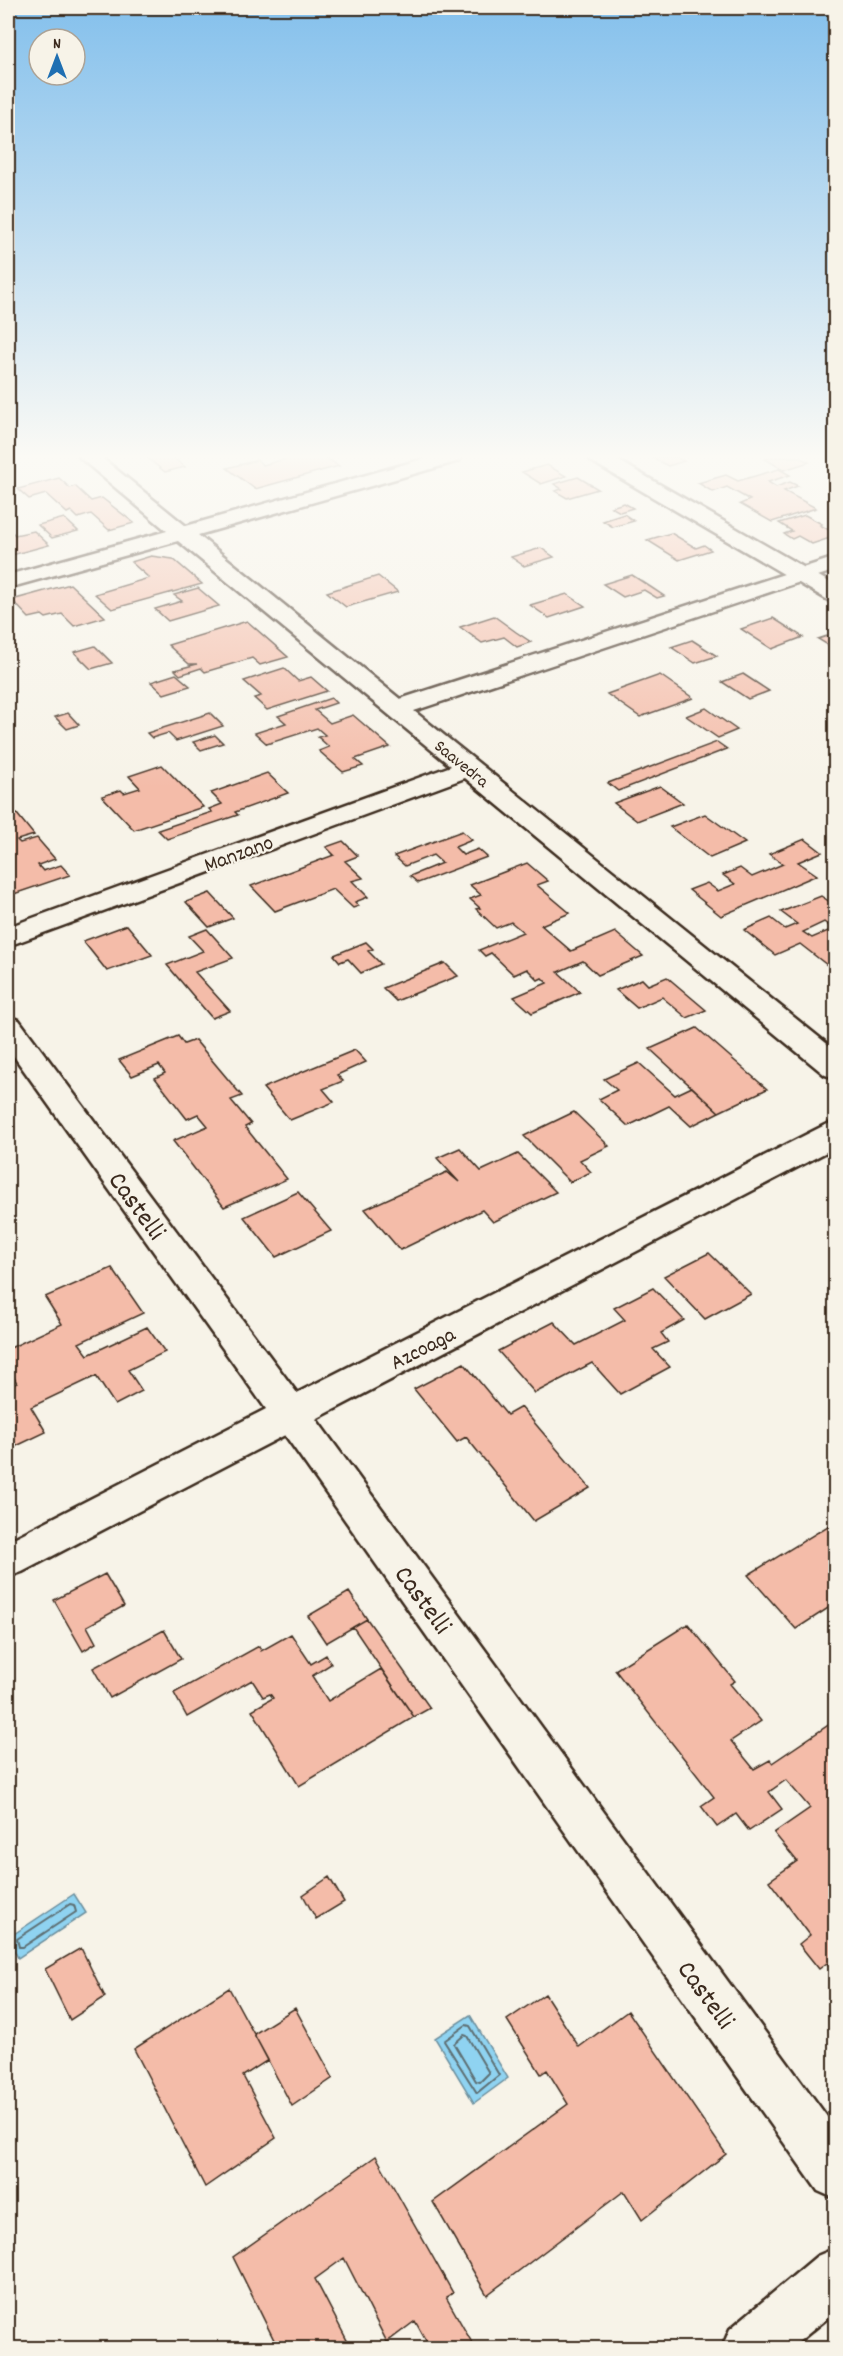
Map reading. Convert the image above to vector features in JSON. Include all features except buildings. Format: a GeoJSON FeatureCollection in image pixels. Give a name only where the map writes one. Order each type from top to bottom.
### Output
{"type":"FeatureCollection","features":[{"type":"Feature","properties":{"kind":"street"},"geometry":{"type":"LineString","coordinates":[[8,582],[61,567]]}},
{"type":"Feature","properties":{"kind":"street","name":"Saavedra"},"geometry":{"type":"LineString","coordinates":[[221,567],[836,1068]]}},
{"type":"Feature","properties":{"kind":"street"},"geometry":{"type":"LineString","coordinates":[[787,567],[836,595]]}},
{"type":"Feature","properties":{"kind":"street"},"geometry":{"type":"LineString","coordinates":[[395,709],[824,567]]}},
{"type":"Feature","properties":{"kind":"street","name":"Manzano"},"geometry":{"type":"LineString","coordinates":[[8,937],[468,768]]}},
{"type":"Feature","properties":{"kind":"street","name":"Castelli"},"geometry":{"type":"LineString","coordinates":[[8,1027],[291,1414],[836,2174]]}},
{"type":"Feature","properties":{"kind":"street","name":"Azcoaga"},"geometry":{"type":"LineString","coordinates":[[8,1560],[836,1133]]}},
{"type":"Feature","properties":{"kind":"street"},"geometry":{"type":"LineString","coordinates":[[749,2349],[836,2275]]}},
{"type":"Feature","properties":{"kind":"water"},"geometry":{"type":"Polygon","coordinates":[[[74,1894],[86,1913],[18,1958],[8,1938],[74,1894]]]}},
{"type":"Feature","properties":{"kind":"water"},"geometry":{"type":"Polygon","coordinates":[[[470,2015],[508,2078],[474,2103],[435,2038],[470,2015]]]}}]}
